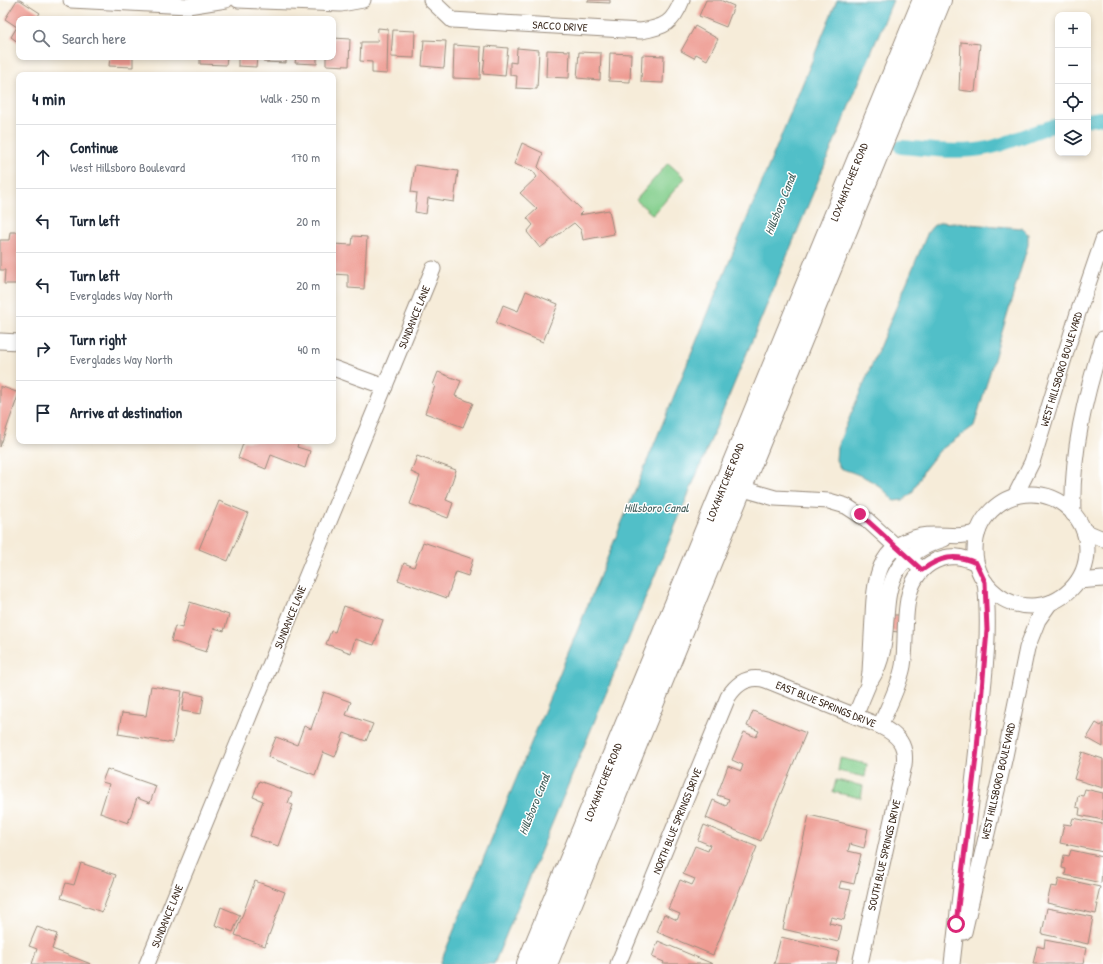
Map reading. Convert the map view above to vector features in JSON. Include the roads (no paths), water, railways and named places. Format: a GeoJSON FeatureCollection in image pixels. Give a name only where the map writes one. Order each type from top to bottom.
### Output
{"type":"FeatureCollection","features":[{"type":"Feature","properties":{"kind":"main road","name":"LOXAHATCHEE ROAD"},"geometry":{"type":"LineString","coordinates":[[528,964],[924,0]]}},
{"type":"Feature","properties":{"kind":"main road","name":"LOXAHATCHEE ROAD"},"geometry":{"type":"LineString","coordinates":[[546,964],[940,0]]}},
{"type":"Feature","properties":{"kind":"street"},"geometry":{"type":"LineString","coordinates":[[71,0],[198,5],[226,0]]}},
{"type":"Feature","properties":{"kind":"street"},"geometry":{"type":"LineString","coordinates":[[238,0],[341,4],[363,0]]}},
{"type":"Feature","properties":{"kind":"street","name":"SACCO DRIVE"},"geometry":{"type":"LineString","coordinates":[[431,0],[452,20],[641,31],[661,27],[676,15],[682,0]]}},
{"type":"Feature","properties":{"kind":"street","name":"WEST HILLSBORO BOULEVARD"},"geometry":{"type":"LineString","coordinates":[[1015,496],[1032,462],[1076,320],[1103,240]]}},
{"type":"Feature","properties":{"kind":"street","name":"SUNDANCE LANE"},"geometry":{"type":"LineString","coordinates":[[148,964],[433,270]]}},
{"type":"Feature","properties":{"kind":"street"},"geometry":{"type":"LineString","coordinates":[[1073,514],[1074,471],[1080,422],[1103,339]]}},
{"type":"Feature","properties":{"kind":"street"},"geometry":{"type":"LineString","coordinates":[[0,341],[16,342]]}},
{"type":"Feature","properties":{"kind":"street"},"geometry":{"type":"LineString","coordinates":[[336,369],[385,388]]}},
{"type":"Feature","properties":{"kind":"street"},"geometry":{"type":"LineString","coordinates":[[740,488],[774,498],[822,501],[846,506],[860,514],[922,570]]}},
{"type":"Feature","properties":{"kind":"street"},"geometry":{"type":"LineString","coordinates":[[1025,494],[1042,495],[1059,502],[1073,514],[1084,531],[1087,556],[1083,572],[1078,581],[1066,593],[1050,602],[1028,606],[1014,603],[996,593],[985,582],[976,563],[975,546],[978,532],[986,516],[999,503],[1015,496],[1025,494]]}},
{"type":"Feature","properties":{"kind":"street"},"geometry":{"type":"LineString","coordinates":[[1084,531],[1103,539]]}},
{"type":"Feature","properties":{"kind":"street"},"geometry":{"type":"LineString","coordinates":[[878,644],[875,580],[884,562],[896,546],[920,536],[948,537],[978,532]]}},
{"type":"Feature","properties":{"kind":"street"},"geometry":{"type":"LineString","coordinates":[[855,716],[868,685],[888,592],[900,568],[909,558],[924,546],[948,537]]}},
{"type":"Feature","properties":{"kind":"street"},"geometry":{"type":"LineString","coordinates":[[880,726],[900,677],[905,645],[908,597],[913,584],[922,570],[934,562],[947,557],[961,557],[976,563]]}},
{"type":"Feature","properties":{"kind":"street"},"geometry":{"type":"LineString","coordinates":[[1078,581],[1103,579]]}},
{"type":"Feature","properties":{"kind":"street","name":"WEST HILLSBORO BOULEVARD"},"geometry":{"type":"LineString","coordinates":[[953,964],[985,663],[988,619],[985,582]]}},
{"type":"Feature","properties":{"kind":"street","name":"WEST HILLSBORO BOULEVARD"},"geometry":{"type":"LineString","coordinates":[[953,964],[966,924],[1027,648],[1038,620],[1050,602]]}},
{"type":"Feature","properties":{"kind":"street"},"geometry":{"type":"LineString","coordinates":[[878,644],[905,645]]}},
{"type":"Feature","properties":{"kind":"street","name":"EAST BLUE SPRINGS DRIVE"},"geometry":{"type":"LineString","coordinates":[[742,682],[747,679],[761,679],[855,716],[893,732],[904,746]]}},
{"type":"Feature","properties":{"kind":"street","name":"NORTH BLUE SPRINGS DRIVE"},"geometry":{"type":"LineString","coordinates":[[618,964],[728,697],[742,682]]}},
{"type":"Feature","properties":{"kind":"street","name":"SOUTH BLUE SPRINGS DRIVE"},"geometry":{"type":"LineString","coordinates":[[860,964],[904,765],[904,746]]}},
{"type":"Feature","properties":{"kind":"water","name":"Hillsboro Canal"},"geometry":{"type":"Polygon","coordinates":[[[837,0],[893,0],[494,964],[440,964],[837,0]]]}},
{"type":"Feature","properties":{"kind":"water"},"geometry":{"type":"Polygon","coordinates":[[[941,222],[1022,228],[1028,234],[1028,245],[974,426],[939,451],[924,470],[912,493],[903,500],[894,501],[888,494],[870,480],[840,468],[836,460],[837,447],[928,232],[933,226],[941,222]]]}},
{"type":"Feature","properties":{"kind":"waterway"},"geometry":{"type":"LineString","coordinates":[[1091,120],[1101,118]]}},
{"type":"Feature","properties":{"kind":"waterway"},"geometry":{"type":"LineString","coordinates":[[901,147],[967,151],[977,150],[997,146],[1055,126]]}}]}
